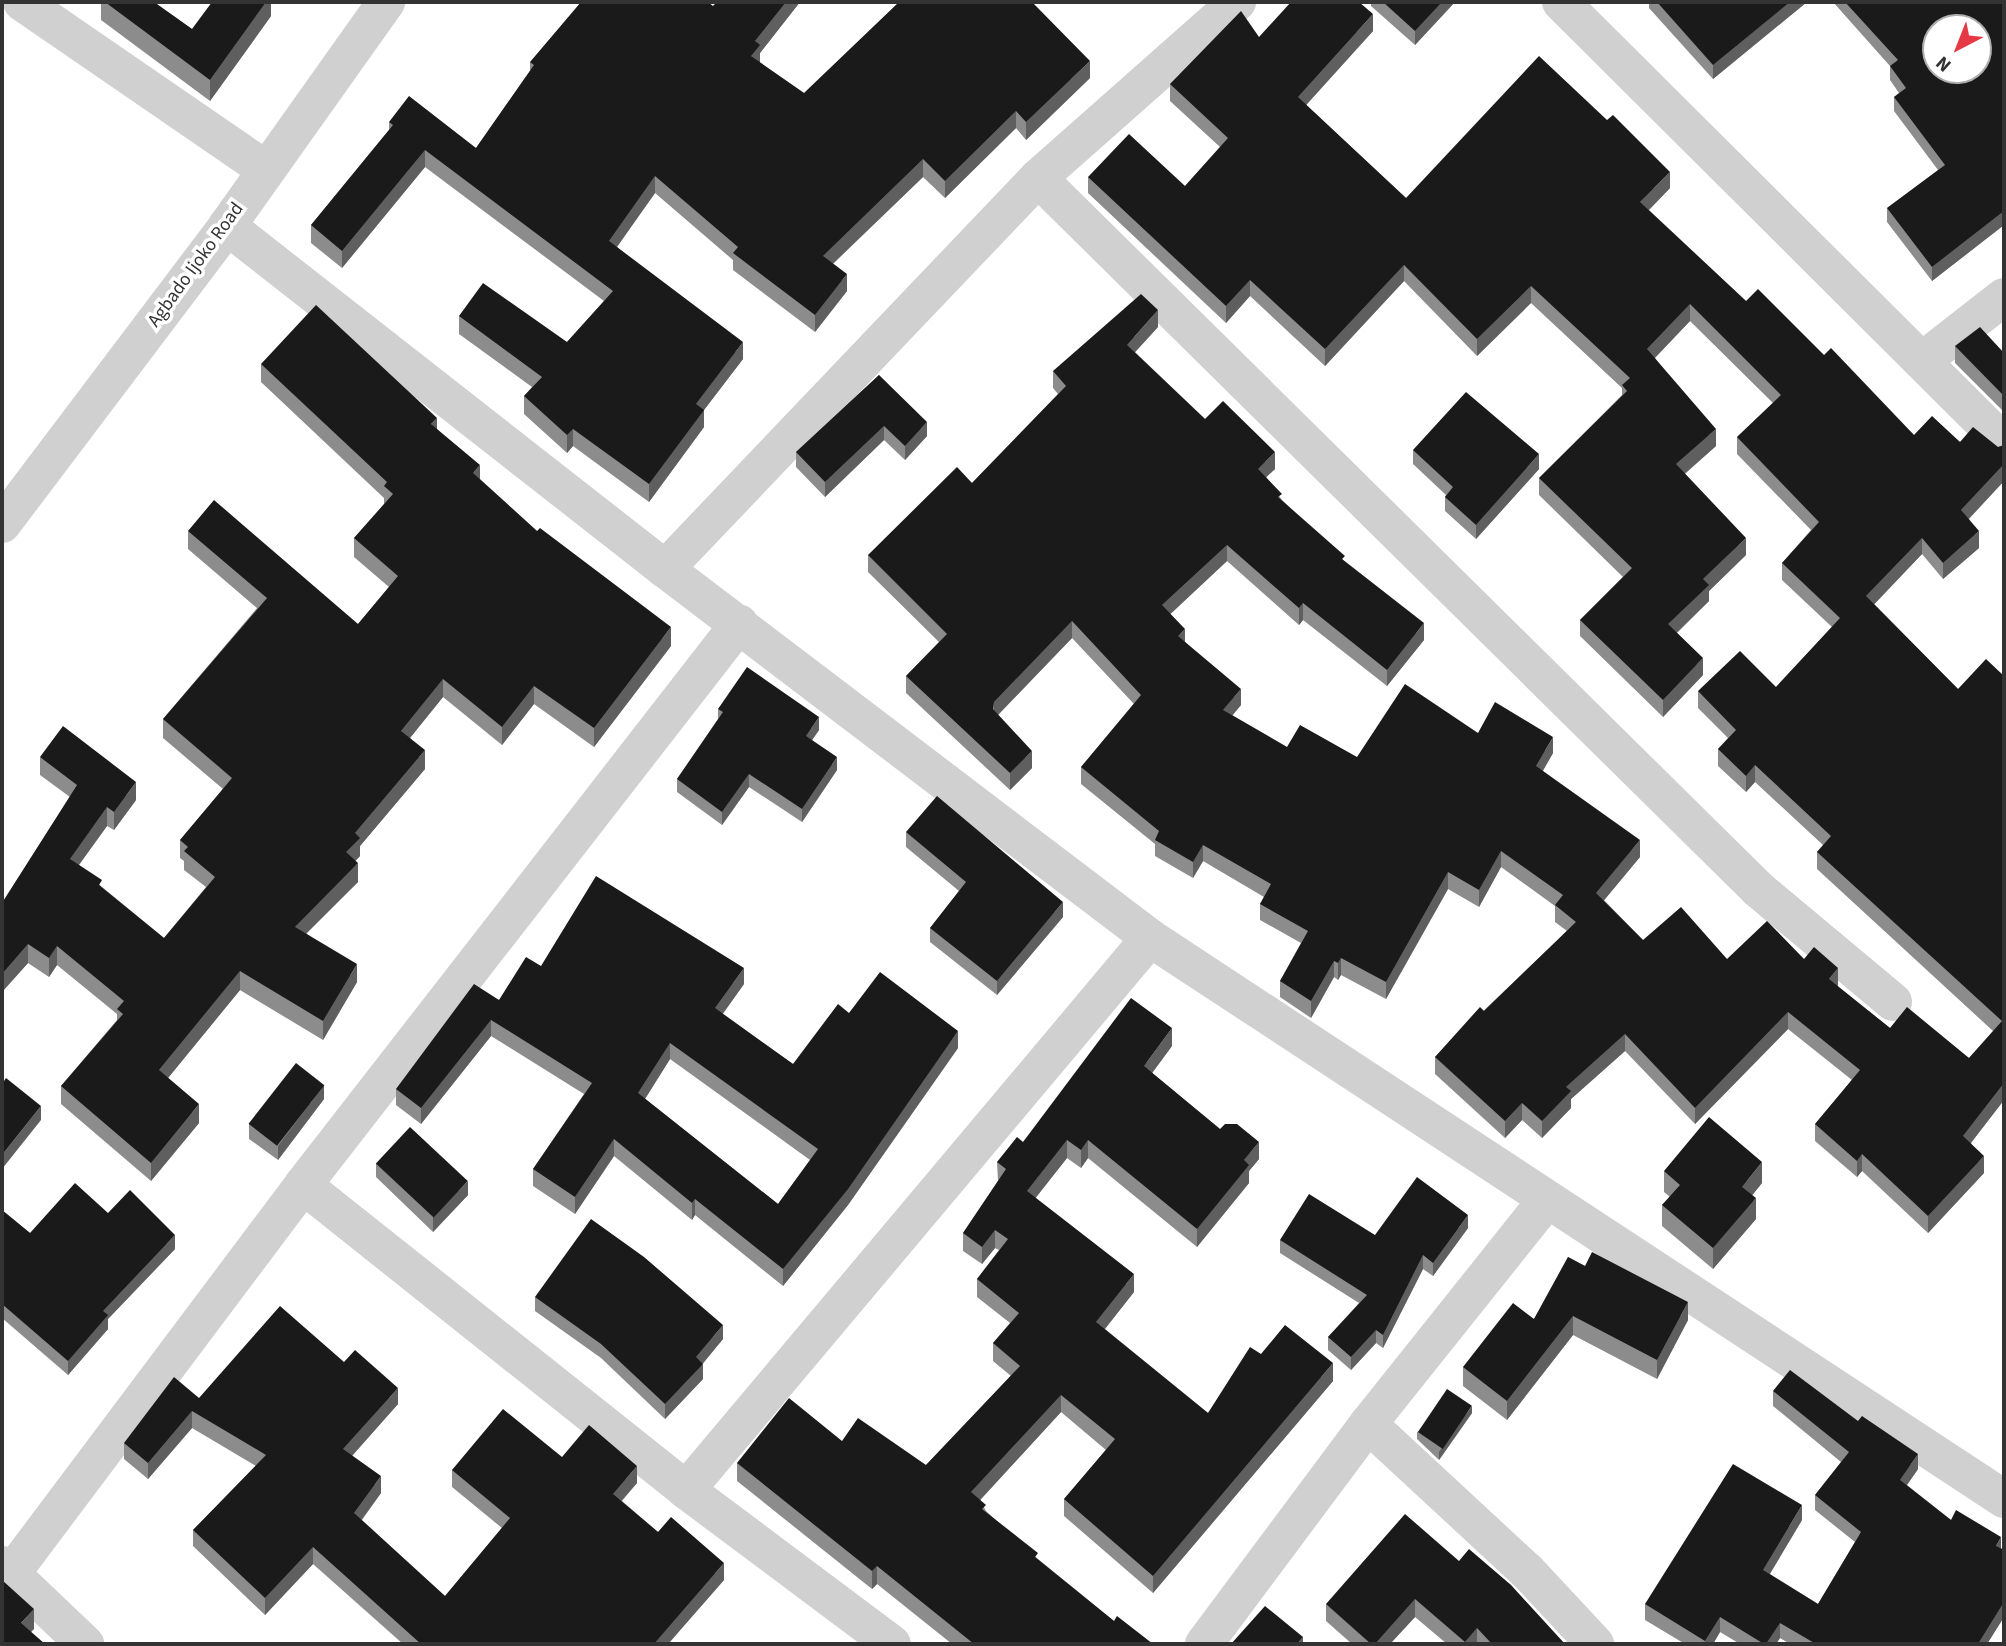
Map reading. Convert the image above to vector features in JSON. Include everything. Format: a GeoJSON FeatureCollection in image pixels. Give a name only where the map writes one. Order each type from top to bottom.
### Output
{"type":"FeatureCollection","features":[{"type":"Feature","properties":{"kind":"street"},"geometry":{"type":"LineString","coordinates":[[22,2],[265,169]]}},
{"type":"Feature","properties":{"kind":"street","name":"Agbado Ijoko Road"},"geometry":{"type":"LineString","coordinates":[[2,524],[227,226],[386,2]]}},
{"type":"Feature","properties":{"kind":"street"},"geometry":{"type":"LineString","coordinates":[[665,569],[1038,178],[1237,2]]}},
{"type":"Feature","properties":{"kind":"street"},"geometry":{"type":"LineString","coordinates":[[1569,4],[2004,443]]}},
{"type":"Feature","properties":{"kind":"street"},"geometry":{"type":"LineString","coordinates":[[1038,178],[1758,889],[1893,1002]]}},
{"type":"Feature","properties":{"kind":"street"},"geometry":{"type":"LineString","coordinates":[[227,226],[665,569],[1150,938],[2004,1499]]}},
{"type":"Feature","properties":{"kind":"street"},"geometry":{"type":"LineString","coordinates":[[1922,361],[2004,297]]}},
{"type":"Feature","properties":{"kind":"street"},"geometry":{"type":"LineString","coordinates":[[85,1644],[6,1569],[739,624]]}},
{"type":"Feature","properties":{"kind":"street"},"geometry":{"type":"LineString","coordinates":[[686,1490],[1150,938]]}},
{"type":"Feature","properties":{"kind":"street"},"geometry":{"type":"LineString","coordinates":[[303,1185],[686,1490],[892,1644]]}},
{"type":"Feature","properties":{"kind":"street"},"geometry":{"type":"LineString","coordinates":[[1204,1644],[1368,1424],[1548,1200]]}},
{"type":"Feature","properties":{"kind":"street"},"geometry":{"type":"LineString","coordinates":[[1368,1424],[1527,1571],[1595,1644]]}},
{"type":"Feature","properties":{"kind":"building"},"geometry":{"type":"Polygon","coordinates":[[[105,2],[154,2],[192,29],[212,2],[266,2],[210,80],[105,2]]]}},
{"type":"Feature","properties":{"kind":"building"},"geometry":{"type":"Polygon","coordinates":[[[581,2],[708,2],[713,6],[717,2],[786,2],[755,41],[760,45],[751,56],[804,93],[899,2],[1032,2],[1090,61],[1026,122],[1016,111],[945,181],[923,159],[823,256],[847,274],[815,315],[733,253],[738,247],[655,176],[609,241],[743,342],[696,404],[704,410],[649,484],[573,429],[567,435],[524,396],[542,377],[459,316],[483,283],[567,342],[613,291],[425,150],[342,251],[311,225],[393,125],[389,122],[409,96],[476,148],[534,65],[530,62],[581,2]]]}},
{"type":"Feature","properties":{"kind":"building"},"geometry":{"type":"Polygon","coordinates":[[[1291,2],[1359,2],[1373,14],[1298,97],[1406,198],[1539,56],[1607,120],[1613,115],[1670,172],[1640,202],[1746,301],[1758,289],[1824,355],[1831,348],[1914,435],[1932,416],[1960,442],[1973,427],[1998,447],[2004,445],[2004,464],[1961,510],[1979,531],[1943,563],[1922,538],[1866,596],[1958,689],[1986,659],[2004,676],[2004,1083],[1963,1136],[1984,1156],[1928,1216],[1862,1154],[1857,1161],[1815,1124],[1860,1070],[1788,1012],[1695,1108],[1625,1034],[1566,1087],[1571,1091],[1542,1121],[1522,1103],[1505,1121],[1435,1057],[1480,1007],[1484,1011],[1576,922],[1555,905],[1563,895],[1501,851],[1479,890],[1448,872],[1386,982],[1341,958],[1338,963],[1334,961],[1311,1001],[1280,981],[1308,931],[1260,904],[1271,884],[1203,845],[1193,862],[1155,840],[1159,831],[1081,767],[1141,695],[1072,621],[994,702],[993,709],[1032,751],[1010,773],[906,676],[947,634],[868,555],[957,467],[972,483],[1066,386],[1053,371],[1141,294],[1158,310],[1127,345],[1205,419],[1223,401],[1275,452],[1258,469],[1282,494],[1278,497],[1345,556],[1342,559],[1424,623],[1387,670],[1303,603],[1299,608],[1227,545],[1162,605],[1185,629],[1178,636],[1241,689],[1223,710],[1287,747],[1300,725],[1357,757],[1405,684],[1478,733],[1495,702],[1553,737],[1536,766],[1640,840],[1596,893],[1643,940],[1681,907],[1727,959],[1767,921],[1804,959],[1814,947],[1838,968],[1829,979],[1890,1028],[1907,1007],[1969,1058],[2002,1021],[1817,852],[1831,836],[1755,765],[1746,776],[1718,749],[1736,730],[1698,691],[1740,651],[1776,687],[1840,618],[1782,563],[1819,522],[1737,437],[1781,395],[1690,304],[1647,349],[1716,429],[1676,464],[1746,538],[1703,579],[1709,585],[1668,624],[1703,658],[1663,700],[1580,620],[1632,568],[1539,478],[1627,391],[1622,385],[1630,378],[1531,286],[1477,339],[1404,265],[1325,349],[1250,280],[1226,306],[1088,177],[1129,134],[1185,186],[1228,138],[1170,84],[1241,11],[1259,37],[1291,2]]]}},
{"type":"Feature","properties":{"kind":"building"},"geometry":{"type":"Polygon","coordinates":[[[1383,2],[1442,2],[1415,31],[1383,2]]]}},
{"type":"Feature","properties":{"kind":"building"},"geometry":{"type":"Polygon","coordinates":[[[1657,2],[1790,2],[1713,65],[1657,2]]]}},
{"type":"Feature","properties":{"kind":"building"},"geometry":{"type":"Polygon","coordinates":[[[1845,2],[2001,2],[2004,5],[2004,211],[1932,267],[1887,208],[1945,165],[1894,97],[1906,88],[1890,66],[1898,60],[1845,2]]]}},
{"type":"Feature","properties":{"kind":"building"},"geometry":{"type":"Polygon","coordinates":[[[316,305],[437,418],[431,424],[480,465],[473,473],[537,531],[540,528],[671,627],[594,728],[534,686],[502,727],[443,679],[401,731],[425,750],[355,833],[360,838],[346,852],[358,863],[295,927],[357,964],[323,1021],[240,971],[159,1070],[199,1104],[151,1163],[61,1086],[123,1014],[117,1009],[124,1001],[57,946],[49,958],[28,944],[2,974],[2,903],[77,785],[40,757],[63,726],[136,782],[114,812],[107,807],[70,859],[102,880],[99,885],[164,938],[215,877],[184,851],[188,847],[180,840],[232,778],[163,719],[267,598],[188,531],[214,500],[358,624],[398,576],[354,538],[393,494],[384,486],[387,482],[261,364],[316,305]]]}},
{"type":"Feature","properties":{"kind":"building"},"geometry":{"type":"Polygon","coordinates":[[[1980,327],[2004,353],[2004,396],[1955,346],[1980,327]]]}},
{"type":"Feature","properties":{"kind":"building"},"geometry":{"type":"Polygon","coordinates":[[[879,375],[927,422],[905,446],[884,426],[825,482],[796,452],[879,375]]]}},
{"type":"Feature","properties":{"kind":"building"},"geometry":{"type":"Polygon","coordinates":[[[1466,392],[1539,454],[1476,525],[1445,497],[1453,487],[1413,450],[1466,392]]]}},
{"type":"Feature","properties":{"kind":"building"},"geometry":{"type":"Polygon","coordinates":[[[747,667],[819,717],[806,736],[837,757],[802,809],[749,774],[722,812],[677,779],[723,712],[718,709],[747,667]]]}},
{"type":"Feature","properties":{"kind":"building"},"geometry":{"type":"Polygon","coordinates":[[[937,796],[1063,902],[997,981],[930,928],[966,882],[906,832],[937,796]]]}},
{"type":"Feature","properties":{"kind":"building"},"geometry":{"type":"Polygon","coordinates":[[[596,876],[744,968],[715,1008],[793,1064],[838,1004],[849,1013],[880,972],[958,1031],[848,1189],[783,1269],[695,1199],[692,1203],[614,1139],[575,1197],[533,1169],[592,1083],[491,1020],[421,1108],[396,1089],[474,984],[499,1000],[526,957],[541,966],[596,876]],[[670,1043],[638,1093],[778,1204],[818,1149],[670,1043]]]}},
{"type":"Feature","properties":{"kind":"building"},"geometry":{"type":"Polygon","coordinates":[[[1131,998],[1172,1028],[1144,1066],[1220,1129],[1225,1124],[1237,1124],[1259,1142],[1244,1160],[1249,1165],[1197,1229],[1088,1140],[1081,1150],[1067,1140],[1027,1191],[1134,1274],[1096,1322],[1208,1413],[1250,1347],[1261,1354],[1285,1325],[1333,1363],[1153,1576],[1064,1499],[1115,1439],[1061,1395],[971,1492],[986,1505],[982,1509],[1038,1553],[1035,1557],[1114,1621],[1117,1616],[1153,1644],[974,1644],[877,1566],[872,1571],[737,1463],[789,1398],[842,1441],[858,1418],[926,1465],[1020,1366],[993,1343],[1019,1313],[977,1279],[1008,1239],[995,1230],[982,1247],[963,1233],[1006,1169],[997,1162],[1017,1137],[1023,1142],[1131,998]]]}},
{"type":"Feature","properties":{"kind":"building"},"geometry":{"type":"Polygon","coordinates":[[[296,1063],[324,1085],[277,1146],[249,1124],[296,1063]]]}},
{"type":"Feature","properties":{"kind":"building"},"geometry":{"type":"Polygon","coordinates":[[[6,1078],[41,1106],[2,1155],[2,1084],[6,1078]]]}},
{"type":"Feature","properties":{"kind":"building"},"geometry":{"type":"Polygon","coordinates":[[[1709,1117],[1762,1162],[1742,1187],[1756,1198],[1713,1248],[1662,1205],[1680,1185],[1664,1171],[1709,1117]]]}},
{"type":"Feature","properties":{"kind":"building"},"geometry":{"type":"Polygon","coordinates":[[[410,1127],[468,1181],[434,1217],[376,1164],[410,1127]]]}},
{"type":"Feature","properties":{"kind":"building"},"geometry":{"type":"Polygon","coordinates":[[[1417,1177],[1468,1215],[1433,1263],[1423,1255],[1383,1335],[1376,1330],[1351,1357],[1328,1337],[1367,1295],[1280,1240],[1309,1194],[1375,1235],[1417,1177]]]}},
{"type":"Feature","properties":{"kind":"building"},"geometry":{"type":"Polygon","coordinates":[[[75,1183],[108,1213],[130,1190],[175,1235],[103,1311],[108,1315],[68,1361],[2,1304],[2,1210],[30,1233],[75,1183]]]}},
{"type":"Feature","properties":{"kind":"building"},"geometry":{"type":"Polygon","coordinates":[[[591,1219],[644,1257],[723,1325],[696,1357],[703,1364],[665,1404],[601,1344],[535,1297],[591,1219]]]}},
{"type":"Feature","properties":{"kind":"building"},"geometry":{"type":"Polygon","coordinates":[[[1592,1252],[1688,1302],[1657,1360],[1573,1316],[1507,1401],[1463,1367],[1513,1303],[1534,1319],[1568,1257],[1585,1266],[1592,1252]]]}},
{"type":"Feature","properties":{"kind":"building"},"geometry":{"type":"Polygon","coordinates":[[[280,1306],[344,1362],[355,1350],[398,1388],[343,1449],[381,1476],[354,1513],[445,1596],[510,1518],[452,1470],[503,1409],[562,1457],[589,1425],[637,1466],[613,1494],[658,1532],[671,1517],[724,1563],[654,1644],[421,1644],[313,1547],[265,1598],[193,1530],[266,1455],[192,1411],[148,1463],[124,1443],[174,1377],[199,1398],[280,1306]]]}},
{"type":"Feature","properties":{"kind":"building"},"geometry":{"type":"Polygon","coordinates":[[[1790,1370],[1858,1421],[1862,1416],[1918,1454],[1900,1480],[1951,1520],[1956,1510],[2001,1537],[1996,1546],[2004,1550],[2004,1602],[1978,1644],[1816,1644],[1780,1623],[1764,1644],[1720,1617],[1705,1641],[1645,1604],[1733,1464],[1802,1505],[1763,1570],[1818,1604],[1861,1532],[1815,1495],[1849,1452],[1773,1391],[1790,1370]]]}},
{"type":"Feature","properties":{"kind":"building"},"geometry":{"type":"Polygon","coordinates":[[[1447,1389],[1472,1406],[1443,1449],[1418,1432],[1447,1389]]]}},
{"type":"Feature","properties":{"kind":"building"},"geometry":{"type":"Polygon","coordinates":[[[1405,1514],[1459,1561],[1469,1549],[1511,1585],[1565,1644],[1492,1644],[1477,1628],[1465,1642],[1415,1599],[1375,1644],[1371,1644],[1326,1604],[1405,1514]]]}},
{"type":"Feature","properties":{"kind":"building"},"geometry":{"type":"Polygon","coordinates":[[[2,1580],[34,1609],[21,1623],[45,1644],[2,1644],[2,1580]]]}},
{"type":"Feature","properties":{"kind":"building"},"geometry":{"type":"Polygon","coordinates":[[[1265,1606],[1303,1637],[1297,1644],[1231,1644],[1265,1606]]]}}]}
